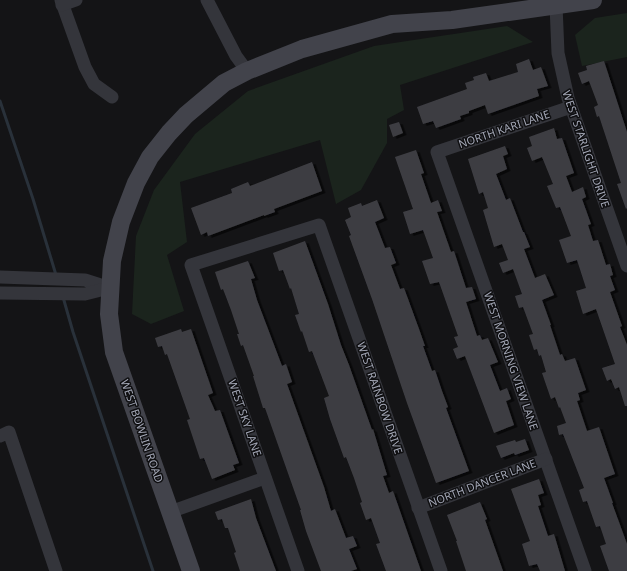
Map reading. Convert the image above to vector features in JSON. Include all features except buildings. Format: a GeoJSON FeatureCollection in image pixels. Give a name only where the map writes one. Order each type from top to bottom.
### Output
{"type":"FeatureCollection","features":[{"type":"Feature","properties":{"kind":"street"},"geometry":{"type":"LineString","coordinates":[[76,0],[61,2],[85,67],[94,84],[112,96]]}},
{"type":"Feature","properties":{"kind":"street"},"geometry":{"type":"LineString","coordinates":[[208,0],[236,56],[247,71]]}},
{"type":"Feature","properties":{"kind":"street","name":"WEST BOWLIN ROAD"},"geometry":{"type":"LineString","coordinates":[[191,571],[114,352],[108,314],[112,261],[121,222],[136,183],[150,157],[186,115],[224,83],[247,71],[302,49],[392,24],[452,20],[593,0]]}},
{"type":"Feature","properties":{"kind":"street","name":"WEST STARLIGHT DRIVE"},"geometry":{"type":"LineString","coordinates":[[556,5],[558,53],[568,98],[627,266]]}},
{"type":"Feature","properties":{"kind":"street","name":"NORTH KARI LANE"},"geometry":{"type":"LineString","coordinates":[[437,152],[571,106]]}},
{"type":"Feature","properties":{"kind":"street","name":"WEST MORNING VIEW LANE"},"geometry":{"type":"LineString","coordinates":[[437,152],[585,571]]}},
{"type":"Feature","properties":{"kind":"street","name":"WEST SKY LANE"},"geometry":{"type":"LineString","coordinates":[[298,571],[191,265],[319,224]]}},
{"type":"Feature","properties":{"kind":"street","name":"WEST RAINBOW DRIVE"},"geometry":{"type":"LineString","coordinates":[[319,224],[440,571]]}},
{"type":"Feature","properties":{"kind":"street"},"geometry":{"type":"LineString","coordinates":[[0,277],[85,280],[110,288]]}},
{"type":"Feature","properties":{"kind":"street"},"geometry":{"type":"LineString","coordinates":[[0,293],[85,294],[110,288]]}},
{"type":"Feature","properties":{"kind":"street"},"geometry":{"type":"LineString","coordinates":[[5,434],[56,571]]}},
{"type":"Feature","properties":{"kind":"street","name":"NORTH DANCER LANE"},"geometry":{"type":"LineString","coordinates":[[418,508],[546,459]]}},
{"type":"Feature","properties":{"kind":"street"},"geometry":{"type":"LineString","coordinates":[[170,512],[265,478]]}},
{"type":"Feature","properties":{"kind":"shaded area"},"geometry":{"type":"Polygon","coordinates":[[[627,13],[627,57],[582,66],[575,35],[595,18],[627,13]]]}},
{"type":"Feature","properties":{"kind":"shaded area"},"geometry":{"type":"Polygon","coordinates":[[[507,26],[533,42],[400,85],[404,110],[387,119],[387,143],[361,190],[336,204],[320,140],[180,182],[187,242],[167,255],[184,311],[151,324],[132,314],[136,236],[154,190],[195,134],[248,91],[374,46],[507,26]]]}},
{"type":"Feature","properties":{"kind":"waterway"},"geometry":{"type":"LineString","coordinates":[[0,101],[33,199],[56,275]]}},
{"type":"Feature","properties":{"kind":"waterway"},"geometry":{"type":"LineString","coordinates":[[63,297],[73,332],[153,571]]}}]}
